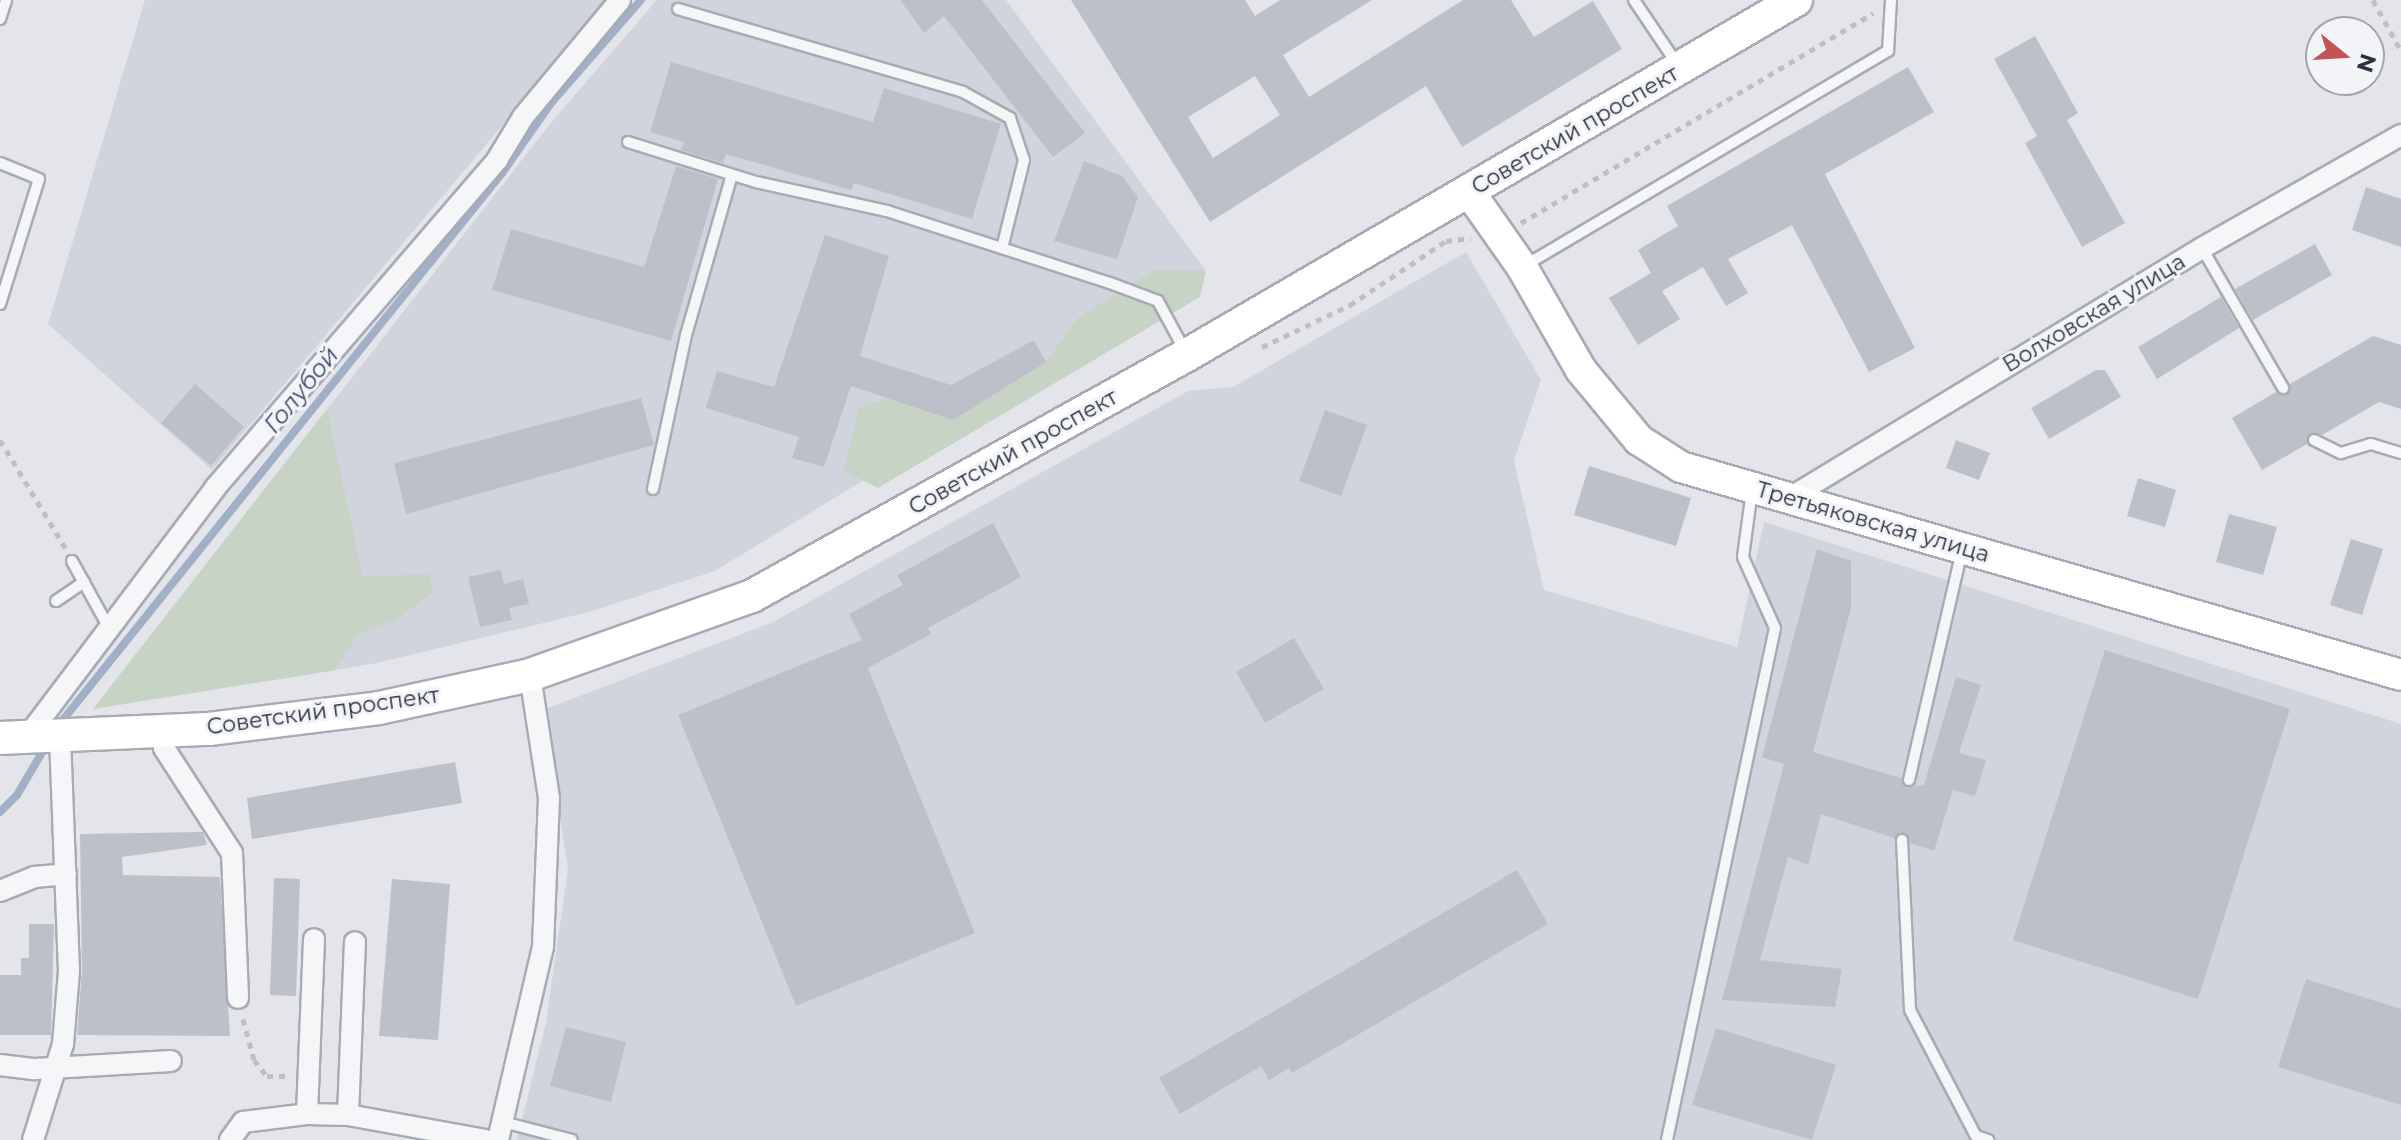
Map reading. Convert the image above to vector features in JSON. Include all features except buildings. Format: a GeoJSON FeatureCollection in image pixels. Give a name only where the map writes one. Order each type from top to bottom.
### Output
{"type":"FeatureCollection","features":[{"type":"Feature","properties":{"kind":"main road","name":"Советский проспект"},"geometry":{"type":"LineString","coordinates":[[40,736],[164,740],[379,708],[530,675],[752,596],[1187,355],[1470,193],[1796,0]]}},
{"type":"Feature","properties":{"kind":"street"},"geometry":{"type":"LineString","coordinates":[[33,1140],[57,1067],[69,971],[66,874],[40,736],[109,628],[215,488],[497,160],[523,117],[620,0]]}},
{"type":"Feature","properties":{"kind":"street","name":"Волховская улица"},"geometry":{"type":"LineString","coordinates":[[1791,497],[2202,248],[2399,138]]}},
{"type":"Feature","properties":{"kind":"street","name":"Третьяковская улица"},"geometry":{"type":"LineString","coordinates":[[1470,193],[1522,267],[1581,370],[1639,440],[1681,467],[2401,675]]}},
{"type":"Feature","properties":{"kind":"street"},"geometry":{"type":"LineString","coordinates":[[500,1131],[543,947],[549,798],[530,675]]}},
{"type":"Feature","properties":{"kind":"street"},"geometry":{"type":"LineString","coordinates":[[164,740],[232,853],[238,998]]}},
{"type":"Feature","properties":{"kind":"street"},"geometry":{"type":"LineString","coordinates":[[0,891],[34,877],[66,874]]}},
{"type":"Feature","properties":{"kind":"street"},"geometry":{"type":"LineString","coordinates":[[307,1114],[314,939]]}},
{"type":"Feature","properties":{"kind":"street"},"geometry":{"type":"LineString","coordinates":[[348,1115],[355,942]]}},
{"type":"Feature","properties":{"kind":"street"},"geometry":{"type":"LineString","coordinates":[[0,1065],[57,1067],[171,1061]]}},
{"type":"Feature","properties":{"kind":"street"},"geometry":{"type":"LineString","coordinates":[[230,1140],[243,1122],[307,1114],[348,1115],[486,1140]]}},
{"type":"Feature","properties":{"kind":"lane"},"geometry":{"type":"LineString","coordinates":[[0,19],[6,0]]}},
{"type":"Feature","properties":{"kind":"lane"},"geometry":{"type":"LineString","coordinates":[[1634,0],[1680,69]]}},
{"type":"Feature","properties":{"kind":"lane"},"geometry":{"type":"LineString","coordinates":[[1522,267],[1888,51],[1891,0]]}},
{"type":"Feature","properties":{"kind":"lane"},"geometry":{"type":"LineString","coordinates":[[678,9],[963,92],[1010,118],[1024,160],[1002,248]]}},
{"type":"Feature","properties":{"kind":"lane"},"geometry":{"type":"LineString","coordinates":[[628,142],[732,175],[887,211],[1158,301],[1187,355]]}},
{"type":"Feature","properties":{"kind":"lane"},"geometry":{"type":"LineString","coordinates":[[0,163],[39,179],[0,304]]}},
{"type":"Feature","properties":{"kind":"lane"},"geometry":{"type":"LineString","coordinates":[[653,489],[686,335],[732,175]]}},
{"type":"Feature","properties":{"kind":"lane"},"geometry":{"type":"LineString","coordinates":[[2202,248],[2283,388]]}},
{"type":"Feature","properties":{"kind":"lane"},"geometry":{"type":"LineString","coordinates":[[2314,440],[2341,453],[2371,444],[2401,453]]}},
{"type":"Feature","properties":{"kind":"lane"},"geometry":{"type":"LineString","coordinates":[[1667,1140],[1775,628],[1743,557],[1753,488]]}},
{"type":"Feature","properties":{"kind":"lane"},"geometry":{"type":"LineString","coordinates":[[1909,780],[1963,548]]}},
{"type":"Feature","properties":{"kind":"lane"},"geometry":{"type":"LineString","coordinates":[[72,561],[109,628]]}},
{"type":"Feature","properties":{"kind":"lane"},"geometry":{"type":"LineString","coordinates":[[56,601],[84,582]]}},
{"type":"Feature","properties":{"kind":"lane"},"geometry":{"type":"LineString","coordinates":[[1902,840],[1910,1010],[1976,1136],[1988,1140]]}},
{"type":"Feature","properties":{"kind":"lane"},"geometry":{"type":"LineString","coordinates":[[500,1131],[572,1140]]}},
{"type":"Feature","properties":{"kind":"path"},"geometry":{"type":"LineString","coordinates":[[2373,0],[2401,51]]}},
{"type":"Feature","properties":{"kind":"path"},"geometry":{"type":"LineString","coordinates":[[0,440],[72,561]]}},
{"type":"Feature","properties":{"kind":"path"},"geometry":{"type":"LineString","coordinates":[[238,998],[254,1060],[267,1076],[308,1076]]}},
{"type":"Feature","properties":{"kind":"shaded area"},"geometry":{"type":"Polygon","coordinates":[[[145,0],[608,0],[212,470],[48,324],[145,0]]]}},
{"type":"Feature","properties":{"kind":"shaded area"},"geometry":{"type":"Polygon","coordinates":[[[657,0],[1006,0],[1206,271],[715,571],[589,612],[377,663],[93,709],[554,119],[657,0]]]}},
{"type":"Feature","properties":{"kind":"shaded area"},"geometry":{"type":"Polygon","coordinates":[[[1466,252],[1541,380],[1514,461],[1544,590],[1737,647],[1764,522],[2401,724],[2401,1140],[517,1140],[546,1023],[568,869],[543,710],[773,622],[1188,391],[1233,387],[1466,252]]]}},
{"type":"Feature","properties":{"kind":"green space"},"geometry":{"type":"Polygon","coordinates":[[[1155,270],[1206,271],[1200,297],[878,488],[844,471],[858,408],[888,398],[953,420],[1046,362],[1078,318],[1155,270]]]}},
{"type":"Feature","properties":{"kind":"green space"},"geometry":{"type":"Polygon","coordinates":[[[327,409],[363,577],[429,574],[433,592],[397,619],[357,635],[336,670],[93,709],[327,409]]]}},
{"type":"Feature","properties":{"kind":"waterway","name":"Голубой"},"geometry":{"type":"LineString","coordinates":[[58,726],[502,173],[551,103],[641,0]]}},
{"type":"Feature","properties":{"kind":"waterway","name":"Голубой"},"geometry":{"type":"LineString","coordinates":[[0,812],[17,795],[47,744]]}}]}
